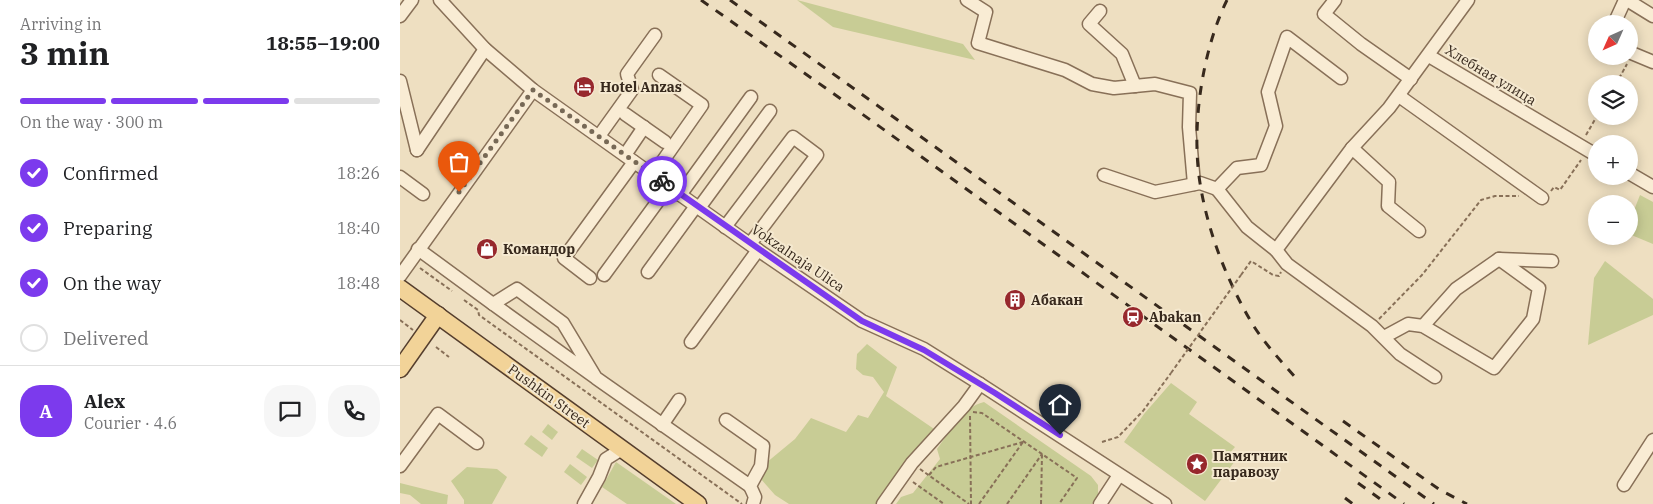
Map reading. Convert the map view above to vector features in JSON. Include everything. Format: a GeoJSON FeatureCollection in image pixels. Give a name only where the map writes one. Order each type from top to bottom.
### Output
{"type":"FeatureCollection","features":[{"type":"Feature","properties":{"kind":"main road","name":"Pushkin Street"},"geometry":{"type":"LineString","coordinates":[[400,288],[698,504]]}},
{"type":"Feature","properties":{"kind":"main road"},"geometry":{"type":"LineString","coordinates":[[400,368],[438,315]]}},
{"type":"Feature","properties":{"kind":"street"},"geometry":{"type":"LineString","coordinates":[[400,16],[412,0]]}},
{"type":"Feature","properties":{"kind":"street","name":"Vokzalnaja Ulica"},"geometry":{"type":"LineString","coordinates":[[440,0],[485,49],[533,90],[754,247],[862,321],[924,350],[980,384],[1165,504]]}},
{"type":"Feature","properties":{"kind":"street"},"geometry":{"type":"LineString","coordinates":[[967,0],[986,12],[978,43],[1065,70],[1092,84],[1114,88],[1155,84],[1190,93],[1188,127],[1194,184]]}},
{"type":"Feature","properties":{"kind":"street"},"geometry":{"type":"LineString","coordinates":[[1335,0],[1324,14],[1361,44],[1411,79]]}},
{"type":"Feature","properties":{"kind":"street","name":"Хлебная улица"},"geometry":{"type":"LineString","coordinates":[[1468,0],[1429,56],[1588,150]]}},
{"type":"Feature","properties":{"kind":"street"},"geometry":{"type":"LineString","coordinates":[[1618,15],[1626,0],[1653,16]]}},
{"type":"Feature","properties":{"kind":"street"},"geometry":{"type":"LineString","coordinates":[[1100,11],[1089,24],[1122,54],[1135,86]]}},
{"type":"Feature","properties":{"kind":"street"},"geometry":{"type":"LineString","coordinates":[[599,136],[632,90],[627,74],[655,35]]}},
{"type":"Feature","properties":{"kind":"street"},"geometry":{"type":"LineString","coordinates":[[1217,189],[1237,168],[1261,165],[1276,126],[1268,92],[1287,37],[1341,78]]}},
{"type":"Feature","properties":{"kind":"street"},"geometry":{"type":"LineString","coordinates":[[400,81],[417,150],[485,49]]}},
{"type":"Feature","properties":{"kind":"street"},"geometry":{"type":"LineString","coordinates":[[1276,250],[1352,148],[1389,108],[1429,56]]}},
{"type":"Feature","properties":{"kind":"street"},"geometry":{"type":"LineString","coordinates":[[1638,56],[1653,62]]}},
{"type":"Feature","properties":{"kind":"street"},"geometry":{"type":"LineString","coordinates":[[653,175],[702,105],[659,75]]}},
{"type":"Feature","properties":{"kind":"street"},"geometry":{"type":"LineString","coordinates":[[400,276],[533,90]]}},
{"type":"Feature","properties":{"kind":"street"},"geometry":{"type":"LineString","coordinates":[[1399,96],[1542,198]]}},
{"type":"Feature","properties":{"kind":"street"},"geometry":{"type":"LineString","coordinates":[[680,195],[751,97]]}},
{"type":"Feature","properties":{"kind":"street"},"geometry":{"type":"LineString","coordinates":[[648,272],[770,111]]}},
{"type":"Feature","properties":{"kind":"street"},"geometry":{"type":"LineString","coordinates":[[625,114],[665,142]]}},
{"type":"Feature","properties":{"kind":"street"},"geometry":{"type":"LineString","coordinates":[[590,278],[564,258],[630,158],[644,127]]}},
{"type":"Feature","properties":{"kind":"street"},"geometry":{"type":"LineString","coordinates":[[691,342],[817,155],[793,137],[726,227]]}},
{"type":"Feature","properties":{"kind":"street"},"geometry":{"type":"LineString","coordinates":[[1352,148],[1389,182],[1388,206],[1419,231]]}},
{"type":"Feature","properties":{"kind":"street"},"geometry":{"type":"LineString","coordinates":[[1104,175],[1155,192],[1200,182],[1217,189],[1247,227],[1276,250],[1287,264],[1372,326],[1400,354],[1435,377]]}},
{"type":"Feature","properties":{"kind":"street"},"geometry":{"type":"LineString","coordinates":[[400,177],[423,194]]}},
{"type":"Feature","properties":{"kind":"street"},"geometry":{"type":"LineString","coordinates":[[1638,178],[1653,187]]}},
{"type":"Feature","properties":{"kind":"street"},"geometry":{"type":"LineString","coordinates":[[604,275],[669,186]]}},
{"type":"Feature","properties":{"kind":"street"},"geometry":{"type":"LineString","coordinates":[[418,249],[596,378],[750,486],[755,497],[753,504]]}},
{"type":"Feature","properties":{"kind":"street"},"geometry":{"type":"LineString","coordinates":[[1384,337],[1408,324],[1423,326],[1494,368],[1533,319],[1539,288],[1499,259]]}},
{"type":"Feature","properties":{"kind":"street"},"geometry":{"type":"LineString","coordinates":[[1423,326],[1456,289],[1499,259],[1552,261]]}},
{"type":"Feature","properties":{"kind":"street"},"geometry":{"type":"LineString","coordinates":[[493,304],[517,289],[563,323],[596,378]]}},
{"type":"Feature","properties":{"kind":"street"},"geometry":{"type":"LineString","coordinates":[[883,504],[912,462],[964,406],[980,384]]}},
{"type":"Feature","properties":{"kind":"street"},"geometry":{"type":"LineString","coordinates":[[662,425],[679,400]]}},
{"type":"Feature","properties":{"kind":"street"},"geometry":{"type":"LineString","coordinates":[[400,466],[438,414],[478,443]]}},
{"type":"Feature","properties":{"kind":"street"},"geometry":{"type":"LineString","coordinates":[[726,420],[763,446],[761,466],[750,486]]}},
{"type":"Feature","properties":{"kind":"street"},"geometry":{"type":"LineString","coordinates":[[1624,485],[1653,440]]}},
{"type":"Feature","properties":{"kind":"street"},"geometry":{"type":"LineString","coordinates":[[584,504],[599,477],[606,459],[622,449]]}},
{"type":"Feature","properties":{"kind":"street"},"geometry":{"type":"LineString","coordinates":[[1100,504],[1119,475]]}},
{"type":"Feature","properties":{"kind":"path"},"geometry":{"type":"LineString","coordinates":[[1542,198],[1554,187],[1560,190],[1588,150]]}},
{"type":"Feature","properties":{"kind":"path"},"geometry":{"type":"LineString","coordinates":[[1372,326],[1422,274],[1481,200],[1495,196],[1522,196]]}},
{"type":"Feature","properties":{"kind":"path"},"geometry":{"type":"LineString","coordinates":[[1102,442],[1118,438],[1147,406],[1251,261],[1273,274]]}},
{"type":"Feature","properties":{"kind":"path"},"geometry":{"type":"LineString","coordinates":[[437,280],[452,291]]}},
{"type":"Feature","properties":{"kind":"path"},"geometry":{"type":"LineString","coordinates":[[464,300],[478,310],[479,315],[487,321],[742,504]]}},
{"type":"Feature","properties":{"kind":"path"},"geometry":{"type":"LineString","coordinates":[[400,320],[415,331]]}},
{"type":"Feature","properties":{"kind":"path"},"geometry":{"type":"LineString","coordinates":[[436,347],[449,357]]}},
{"type":"Feature","properties":{"kind":"path"},"geometry":{"type":"LineString","coordinates":[[970,504],[970,412],[982,413],[1077,478],[1059,504]]}},
{"type":"Feature","properties":{"kind":"path"},"geometry":{"type":"LineString","coordinates":[[929,475],[936,467],[1023,442]]}},
{"type":"Feature","properties":{"kind":"path"},"geometry":{"type":"LineString","coordinates":[[979,504],[1023,442]]}},
{"type":"Feature","properties":{"kind":"path"},"geometry":{"type":"LineString","coordinates":[[1007,504],[1042,454]]}},
{"type":"Feature","properties":{"kind":"path"},"geometry":{"type":"LineString","coordinates":[[1041,504],[1042,454]]}},
{"type":"Feature","properties":{"kind":"path"},"geometry":{"type":"LineString","coordinates":[[912,462],[970,504]]}},
{"type":"Feature","properties":{"kind":"path"},"geometry":{"type":"LineString","coordinates":[[903,475],[944,504]]}},
{"type":"Feature","properties":{"kind":"green space"},"geometry":{"type":"Polygon","coordinates":[[[797,0],[963,44],[975,60],[833,27],[797,0]]]}},
{"type":"Feature","properties":{"kind":"green space"},"geometry":{"type":"Polygon","coordinates":[[[1640,195],[1653,202],[1653,244],[1638,238],[1638,200],[1640,195]]]}},
{"type":"Feature","properties":{"kind":"green space"},"geometry":{"type":"Polygon","coordinates":[[[1605,261],[1653,299],[1653,315],[1588,345],[1594,278],[1605,261]]]}},
{"type":"Feature","properties":{"kind":"green space"},"geometry":{"type":"Polygon","coordinates":[[[867,344],[897,367],[886,396],[937,431],[882,504],[789,504],[775,495],[761,479],[766,463],[795,439],[811,418],[846,432],[858,415],[868,418],[884,392],[873,377],[863,375],[856,369],[857,354],[867,344]]]}},
{"type":"Feature","properties":{"kind":"green space"},"geometry":{"type":"Polygon","coordinates":[[[1171,383],[1197,402],[1189,414],[1235,447],[1228,455],[1235,461],[1205,501],[1124,442],[1144,414],[1171,383]]]}},
{"type":"Feature","properties":{"kind":"green space"},"geometry":{"type":"Polygon","coordinates":[[[984,402],[1091,476],[1098,485],[1098,495],[1092,504],[896,504],[901,497],[913,493],[940,459],[937,449],[957,421],[969,409],[984,402]]]}},
{"type":"Feature","properties":{"kind":"green space"},"geometry":{"type":"Polygon","coordinates":[[[548,424],[558,432],[552,440],[542,432],[548,424]]]}},
{"type":"Feature","properties":{"kind":"green space"},"geometry":{"type":"Polygon","coordinates":[[[531,435],[548,448],[542,457],[524,444],[531,435]]]}},
{"type":"Feature","properties":{"kind":"green space"},"geometry":{"type":"Polygon","coordinates":[[[582,449],[598,460],[592,468],[576,457],[582,449]]]}},
{"type":"Feature","properties":{"kind":"green space"},"geometry":{"type":"Polygon","coordinates":[[[616,462],[676,504],[627,504],[602,487],[616,462]]]}},
{"type":"Feature","properties":{"kind":"green space"},"geometry":{"type":"Polygon","coordinates":[[[570,464],[587,477],[581,485],[564,472],[570,464]]]}},
{"type":"Feature","properties":{"kind":"green space"},"geometry":{"type":"Polygon","coordinates":[[[467,467],[497,469],[507,477],[492,504],[464,504],[464,500],[451,481],[467,467]]]}},
{"type":"Feature","properties":{"kind":"green space"},"geometry":{"type":"Polygon","coordinates":[[[400,483],[448,495],[447,504],[421,504],[410,495],[400,493],[400,483]]]}},
{"type":"Feature","properties":{"kind":"railway"},"geometry":{"type":"LineString","coordinates":[[701,0],[1404,504]]}},
{"type":"Feature","properties":{"kind":"railway"},"geometry":{"type":"LineString","coordinates":[[730,0],[1434,504]]}},
{"type":"Feature","properties":{"kind":"railway"},"geometry":{"type":"LineString","coordinates":[[1227,0],[1211,42],[1201,90],[1197,138],[1200,183],[1213,238],[1235,291],[1253,325],[1296,378]]}},
{"type":"Feature","properties":{"kind":"railway"},"geometry":{"type":"LineString","coordinates":[[1343,421],[1440,490],[1467,504]]}},
{"type":"Feature","properties":{"kind":"railway"},"geometry":{"type":"LineString","coordinates":[[1358,483],[1387,504]]}},
{"type":"Feature","properties":{"kind":"railway"},"geometry":{"type":"LineString","coordinates":[[1345,498],[1353,504]]}},
{"type":"Feature","properties":{"kind":"way so far"},"geometry":{"type":"LineString","coordinates":[[459,192],[533,90],[662,181]]}},
{"type":"Feature","properties":{"kind":"place","name":"Hotel Anzas"},"geometry":{"type":"Point","coordinates":[584,87]}},
{"type":"Feature","properties":{"kind":"place","name":"Командор"},"geometry":{"type":"Point","coordinates":[487,249]}},
{"type":"Feature","properties":{"kind":"place","name":"Абакан"},"geometry":{"type":"Point","coordinates":[1015,300]}},
{"type":"Feature","properties":{"kind":"place","name":"Abakan"},"geometry":{"type":"Point","coordinates":[1133,317]}},
{"type":"Feature","properties":{"kind":"place","name":"Памятник паравозу"},"geometry":{"type":"Point","coordinates":[1197,464]}},
{"type":"Feature","properties":{"kind":"route"},"geometry":{"type":"LineString","coordinates":[[662,181],[862,321],[924,350],[1060,435]]}}]}
